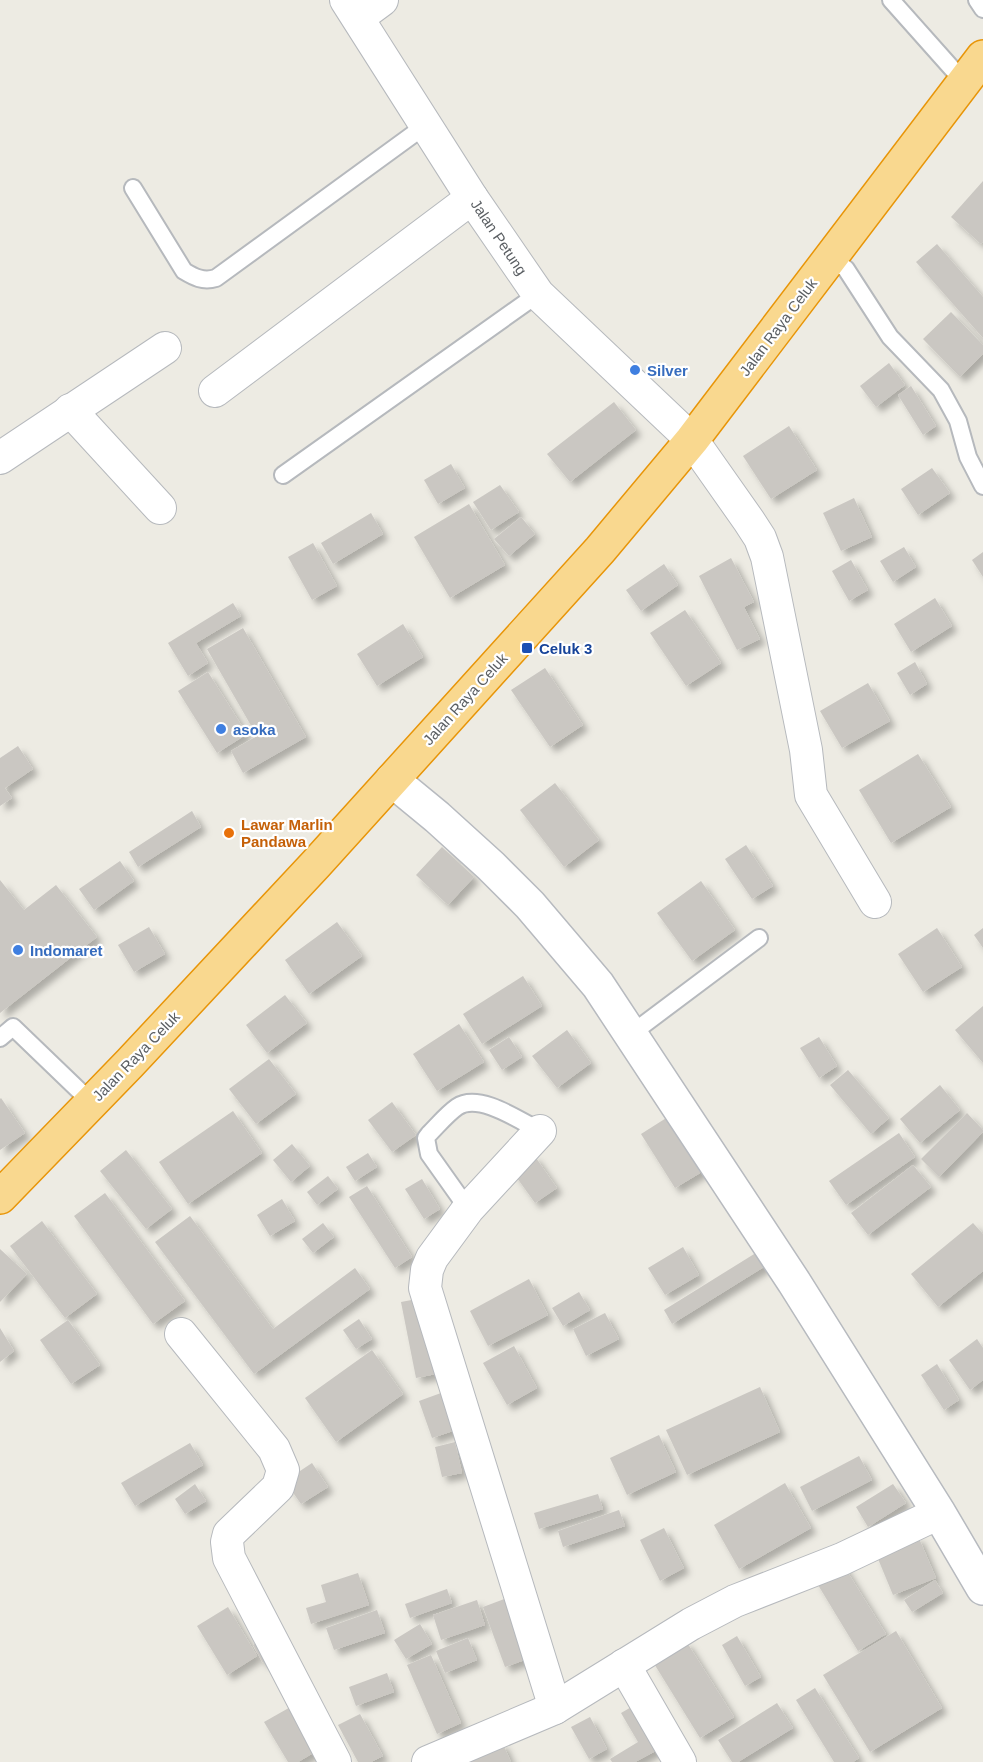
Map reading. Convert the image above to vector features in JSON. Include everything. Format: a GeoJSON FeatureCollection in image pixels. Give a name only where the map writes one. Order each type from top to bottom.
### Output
{"type":"FeatureCollection","features":[{"type":"Feature","properties":{"kind":"highway","name":"Jalan Raya Celuk"},"geometry":{"type":"LineString","coordinates":[[0,1197],[300,881],[600,550],[692,440],[974,69]]}},
{"type":"Feature","properties":{"kind":"street","name":"Jalan Petung"},"geometry":{"type":"LineString","coordinates":[[362,6],[426,125],[472,198],[538,294],[692,440],[760,538],[767,557],[806,750],[811,795],[874,902]]}},
{"type":"Feature","properties":{"kind":"street"},"geometry":{"type":"LineString","coordinates":[[215,391],[472,198]]}},
{"type":"Feature","properties":{"kind":"street"},"geometry":{"type":"LineString","coordinates":[[0,458],[165,348]]}},
{"type":"Feature","properties":{"kind":"street"},"geometry":{"type":"LineString","coordinates":[[70,410],[160,508]]}},
{"type":"Feature","properties":{"kind":"street"},"geometry":{"type":"LineString","coordinates":[[392,780],[491,866],[530,905],[598,985],[794,1282],[939,1513],[983,1588]]}},
{"type":"Feature","properties":{"kind":"street"},"geometry":{"type":"LineString","coordinates":[[540,1131],[468,1209],[432,1258],[427,1270],[425,1288],[555,1708]]}},
{"type":"Feature","properties":{"kind":"street"},"geometry":{"type":"LineString","coordinates":[[181,1334],[274,1449],[283,1470],[278,1487],[229,1534],[227,1548],[229,1558],[335,1762]]}},
{"type":"Feature","properties":{"kind":"street"},"geometry":{"type":"LineString","coordinates":[[428,1762],[555,1708],[692,1624],[735,1601],[842,1559],[939,1513]]}},
{"type":"Feature","properties":{"kind":"street"},"geometry":{"type":"LineString","coordinates":[[624,1665],[680,1762]]}},
{"type":"Feature","properties":{"kind":"lane"},"geometry":{"type":"LineString","coordinates":[[891,0],[974,69]]}},
{"type":"Feature","properties":{"kind":"lane"},"geometry":{"type":"LineString","coordinates":[[977,0],[983,9]]}},
{"type":"Feature","properties":{"kind":"lane"},"geometry":{"type":"LineString","coordinates":[[133,188],[184,271],[193,277],[209,280],[216,278],[426,125]]}},
{"type":"Feature","properties":{"kind":"lane"},"geometry":{"type":"LineString","coordinates":[[831,257],[846,269],[890,337],[941,390],[958,421],[968,457],[983,486]]}},
{"type":"Feature","properties":{"kind":"lane"},"geometry":{"type":"LineString","coordinates":[[282,475],[538,294]]}},
{"type":"Feature","properties":{"kind":"lane"},"geometry":{"type":"LineString","coordinates":[[631,1034],[759,938]]}},
{"type":"Feature","properties":{"kind":"lane"},"geometry":{"type":"LineString","coordinates":[[0,1038],[13,1028],[92,1102]]}},
{"type":"Feature","properties":{"kind":"lane"},"geometry":{"type":"LineString","coordinates":[[468,1209],[429,1154],[426,1138],[429,1134],[457,1107],[472,1102],[488,1104],[540,1131]]}},
{"type":"Feature","properties":{"kind":"building"},"geometry":{"type":"Polygon","coordinates":[[[983,181],[983,242],[981,244],[951,217],[983,181]]]}},
{"type":"Feature","properties":{"kind":"building"},"geometry":{"type":"Polygon","coordinates":[[[937,244],[983,297],[983,338],[916,262],[937,244]]]}},
{"type":"Feature","properties":{"kind":"building"},"geometry":{"type":"Polygon","coordinates":[[[951,312],[983,345],[983,354],[960,377],[923,339],[951,312]]]}},
{"type":"Feature","properties":{"kind":"building"},"geometry":{"type":"Polygon","coordinates":[[[889,363],[905,385],[876,407],[860,386],[889,363]]]}},
{"type":"Feature","properties":{"kind":"building"},"geometry":{"type":"Polygon","coordinates":[[[911,386],[936,426],[923,435],[898,395],[911,386]]]}},
{"type":"Feature","properties":{"kind":"building"},"geometry":{"type":"Polygon","coordinates":[[[614,402],[636,430],[570,482],[547,454],[614,402]]]}},
{"type":"Feature","properties":{"kind":"building"},"geometry":{"type":"Polygon","coordinates":[[[789,426],[817,470],[771,499],[743,456],[789,426]]]}},
{"type":"Feature","properties":{"kind":"building"},"geometry":{"type":"Polygon","coordinates":[[[451,464],[465,488],[438,504],[424,480],[451,464]]]}},
{"type":"Feature","properties":{"kind":"building"},"geometry":{"type":"Polygon","coordinates":[[[932,468],[950,493],[918,515],[901,489],[932,468]]]}},
{"type":"Feature","properties":{"kind":"building"},"geometry":{"type":"Polygon","coordinates":[[[500,485],[519,512],[491,530],[473,502],[500,485]]]}},
{"type":"Feature","properties":{"kind":"building"},"geometry":{"type":"Polygon","coordinates":[[[854,498],[872,537],[841,551],[823,513],[854,498]]]}},
{"type":"Feature","properties":{"kind":"building"},"geometry":{"type":"Polygon","coordinates":[[[469,504],[505,565],[450,598],[414,537],[469,504]]]}},
{"type":"Feature","properties":{"kind":"building"},"geometry":{"type":"Polygon","coordinates":[[[371,513],[383,534],[333,564],[321,543],[371,513]]]}},
{"type":"Feature","properties":{"kind":"building"},"geometry":{"type":"Polygon","coordinates":[[[521,517],[535,534],[509,556],[494,539],[521,517]]]}},
{"type":"Feature","properties":{"kind":"building"},"geometry":{"type":"Polygon","coordinates":[[[313,543],[337,586],[312,600],[288,557],[313,543]]]}},
{"type":"Feature","properties":{"kind":"building"},"geometry":{"type":"Polygon","coordinates":[[[904,547],[916,567],[893,582],[880,561],[904,547]]]}},
{"type":"Feature","properties":{"kind":"building"},"geometry":{"type":"Polygon","coordinates":[[[983,552],[983,577],[972,560],[983,552]]]}},
{"type":"Feature","properties":{"kind":"building"},"geometry":{"type":"Polygon","coordinates":[[[731,558],[754,602],[744,607],[760,639],[737,650],[699,576],[731,558]]]}},
{"type":"Feature","properties":{"kind":"building"},"geometry":{"type":"Polygon","coordinates":[[[851,560],[868,590],[849,601],[832,571],[851,560]]]}},
{"type":"Feature","properties":{"kind":"building"},"geometry":{"type":"Polygon","coordinates":[[[664,564],[678,585],[641,611],[626,590],[664,564]]]}},
{"type":"Feature","properties":{"kind":"building"},"geometry":{"type":"Polygon","coordinates":[[[935,598],[952,626],[911,652],[894,624],[935,598]]]}},
{"type":"Feature","properties":{"kind":"building"},"geometry":{"type":"Polygon","coordinates":[[[233,603],[241,616],[196,643],[208,663],[188,676],[168,643],[233,603]]]}},
{"type":"Feature","properties":{"kind":"building"},"geometry":{"type":"Polygon","coordinates":[[[685,610],[721,663],[686,686],[650,633],[685,610]]]}},
{"type":"Feature","properties":{"kind":"building"},"geometry":{"type":"Polygon","coordinates":[[[403,624],[423,657],[377,686],[357,654],[403,624]]]}},
{"type":"Feature","properties":{"kind":"building"},"geometry":{"type":"Polygon","coordinates":[[[243,628],[306,737],[243,773],[231,751],[257,736],[207,649],[243,628]]]}},
{"type":"Feature","properties":{"kind":"building"},"geometry":{"type":"Polygon","coordinates":[[[915,662],[927,684],[910,695],[897,673],[915,662]]]}},
{"type":"Feature","properties":{"kind":"building"},"geometry":{"type":"Polygon","coordinates":[[[545,668],[583,725],[550,747],[511,690],[545,668]]]}},
{"type":"Feature","properties":{"kind":"building"},"geometry":{"type":"Polygon","coordinates":[[[208,672],[247,734],[217,753],[178,691],[208,672]]]}},
{"type":"Feature","properties":{"kind":"building"},"geometry":{"type":"Polygon","coordinates":[[[868,683],[890,721],[842,748],[820,711],[868,683]]]}},
{"type":"Feature","properties":{"kind":"building"},"geometry":{"type":"Polygon","coordinates":[[[18,746],[33,769],[5,788],[12,798],[0,806],[0,758],[18,746]]]}},
{"type":"Feature","properties":{"kind":"building"},"geometry":{"type":"Polygon","coordinates":[[[918,754],[951,807],[891,843],[859,790],[918,754]]]}},
{"type":"Feature","properties":{"kind":"building"},"geometry":{"type":"Polygon","coordinates":[[[555,783],[599,840],[564,867],[520,810],[555,783]]]}},
{"type":"Feature","properties":{"kind":"building"},"geometry":{"type":"Polygon","coordinates":[[[192,811],[201,827],[138,867],[129,852],[192,811]]]}},
{"type":"Feature","properties":{"kind":"building"},"geometry":{"type":"Polygon","coordinates":[[[746,845],[773,886],[752,899],[725,859],[746,845]]]}},
{"type":"Feature","properties":{"kind":"building"},"geometry":{"type":"Polygon","coordinates":[[[442,847],[474,877],[448,905],[416,875],[442,847]]]}},
{"type":"Feature","properties":{"kind":"building"},"geometry":{"type":"Polygon","coordinates":[[[120,861],[134,881],[94,910],[79,889],[120,861]]]}},
{"type":"Feature","properties":{"kind":"building"},"geometry":{"type":"Polygon","coordinates":[[[0,880],[24,910],[56,885],[97,937],[0,1013],[0,880]]]}},
{"type":"Feature","properties":{"kind":"building"},"geometry":{"type":"Polygon","coordinates":[[[701,881],[735,930],[692,961],[657,913],[701,881]]]}},
{"type":"Feature","properties":{"kind":"building"},"geometry":{"type":"Polygon","coordinates":[[[337,922],[362,956],[309,994],[285,960],[337,922]]]}},
{"type":"Feature","properties":{"kind":"building"},"geometry":{"type":"Polygon","coordinates":[[[149,927],[165,954],[134,972],[118,945],[149,927]]]}},
{"type":"Feature","properties":{"kind":"building"},"geometry":{"type":"Polygon","coordinates":[[[937,928],[962,967],[923,992],[898,954],[937,928]]]}},
{"type":"Feature","properties":{"kind":"building"},"geometry":{"type":"Polygon","coordinates":[[[983,928],[983,948],[974,935],[983,928]]]}},
{"type":"Feature","properties":{"kind":"building"},"geometry":{"type":"Polygon","coordinates":[[[523,976],[542,1006],[482,1044],[463,1014],[523,976]]]}},
{"type":"Feature","properties":{"kind":"building"},"geometry":{"type":"Polygon","coordinates":[[[285,995],[307,1023],[267,1053],[246,1025],[285,995]]]}},
{"type":"Feature","properties":{"kind":"building"},"geometry":{"type":"Polygon","coordinates":[[[983,1006],[983,1063],[955,1030],[983,1006]]]}},
{"type":"Feature","properties":{"kind":"building"},"geometry":{"type":"Polygon","coordinates":[[[459,1024],[484,1062],[437,1091],[413,1054],[459,1024]]]}},
{"type":"Feature","properties":{"kind":"building"},"geometry":{"type":"Polygon","coordinates":[[[567,1030],[591,1063],[557,1088],[532,1056],[567,1030]]]}},
{"type":"Feature","properties":{"kind":"building"},"geometry":{"type":"Polygon","coordinates":[[[509,1037],[522,1057],[502,1070],[489,1050],[509,1037]]]}},
{"type":"Feature","properties":{"kind":"building"},"geometry":{"type":"Polygon","coordinates":[[[819,1037],[837,1066],[819,1078],[800,1048],[819,1037]]]}},
{"type":"Feature","properties":{"kind":"building"},"geometry":{"type":"Polygon","coordinates":[[[269,1059],[296,1094],[256,1124],[229,1089],[269,1059]]]}},
{"type":"Feature","properties":{"kind":"building"},"geometry":{"type":"Polygon","coordinates":[[[848,1070],[889,1118],[871,1134],[830,1085],[848,1070]]]}},
{"type":"Feature","properties":{"kind":"building"},"geometry":{"type":"Polygon","coordinates":[[[940,1085],[960,1110],[920,1143],[900,1119],[940,1085]]]}},
{"type":"Feature","properties":{"kind":"building"},"geometry":{"type":"Polygon","coordinates":[[[0,1099],[25,1133],[0,1150],[0,1099]]]}},
{"type":"Feature","properties":{"kind":"building"},"geometry":{"type":"Polygon","coordinates":[[[392,1102],[416,1135],[392,1152],[368,1120],[392,1102]]]}},
{"type":"Feature","properties":{"kind":"building"},"geometry":{"type":"Polygon","coordinates":[[[233,1111],[262,1153],[188,1204],[159,1162],[233,1111]]]}},
{"type":"Feature","properties":{"kind":"building"},"geometry":{"type":"Polygon","coordinates":[[[967,1113],[983,1132],[939,1177],[921,1159],[967,1113]]]}},
{"type":"Feature","properties":{"kind":"building"},"geometry":{"type":"Polygon","coordinates":[[[671,1115],[705,1170],[675,1188],[641,1134],[671,1115]]]}},
{"type":"Feature","properties":{"kind":"building"},"geometry":{"type":"Polygon","coordinates":[[[899,1133],[915,1157],[846,1205],[829,1181],[899,1133]]]}},
{"type":"Feature","properties":{"kind":"building"},"geometry":{"type":"Polygon","coordinates":[[[292,1144],[310,1166],[291,1182],[273,1160],[292,1144]]]}},
{"type":"Feature","properties":{"kind":"building"},"geometry":{"type":"Polygon","coordinates":[[[126,1150],[172,1209],[146,1229],[100,1171],[126,1150]]]}},
{"type":"Feature","properties":{"kind":"building"},"geometry":{"type":"Polygon","coordinates":[[[368,1153],[377,1167],[355,1181],[346,1167],[368,1153]]]}},
{"type":"Feature","properties":{"kind":"building"},"geometry":{"type":"Polygon","coordinates":[[[534,1155],[557,1188],[535,1203],[512,1171],[534,1155]]]}},
{"type":"Feature","properties":{"kind":"building"},"geometry":{"type":"Polygon","coordinates":[[[913,1165],[931,1187],[868,1235],[851,1213],[913,1165]]]}},
{"type":"Feature","properties":{"kind":"building"},"geometry":{"type":"Polygon","coordinates":[[[328,1176],[338,1189],[317,1205],[307,1192],[328,1176]]]}},
{"type":"Feature","properties":{"kind":"building"},"geometry":{"type":"Polygon","coordinates":[[[422,1179],[440,1209],[424,1219],[405,1189],[422,1179]]]}},
{"type":"Feature","properties":{"kind":"building"},"geometry":{"type":"Polygon","coordinates":[[[367,1186],[412,1257],[395,1268],[349,1197],[367,1186]]]}},
{"type":"Feature","properties":{"kind":"building"},"geometry":{"type":"Polygon","coordinates":[[[105,1193],[185,1301],[153,1324],[74,1216],[105,1193]]]}},
{"type":"Feature","properties":{"kind":"building"},"geometry":{"type":"Polygon","coordinates":[[[282,1199],[295,1221],[270,1236],[257,1215],[282,1199]]]}},
{"type":"Feature","properties":{"kind":"building"},"geometry":{"type":"Polygon","coordinates":[[[190,1216],[273,1329],[355,1268],[370,1289],[254,1374],[155,1242],[190,1216]]]}},
{"type":"Feature","properties":{"kind":"building"},"geometry":{"type":"Polygon","coordinates":[[[42,1221],[97,1294],[65,1318],[10,1246],[42,1221]]]}},
{"type":"Feature","properties":{"kind":"building"},"geometry":{"type":"Polygon","coordinates":[[[323,1223],[334,1237],[313,1253],[302,1239],[323,1223]]]}},
{"type":"Feature","properties":{"kind":"building"},"geometry":{"type":"Polygon","coordinates":[[[973,1223],[983,1234],[983,1271],[938,1307],[911,1274],[973,1223]]]}},
{"type":"Feature","properties":{"kind":"building"},"geometry":{"type":"Polygon","coordinates":[[[683,1247],[699,1275],[665,1295],[648,1268],[683,1247]]]}},
{"type":"Feature","properties":{"kind":"building"},"geometry":{"type":"Polygon","coordinates":[[[0,1249],[27,1274],[0,1302],[0,1249]]]}},
{"type":"Feature","properties":{"kind":"building"},"geometry":{"type":"Polygon","coordinates":[[[759,1251],[767,1265],[672,1324],[664,1310],[759,1251]]]}},
{"type":"Feature","properties":{"kind":"building"},"geometry":{"type":"Polygon","coordinates":[[[529,1279],[548,1315],[488,1346],[470,1311],[529,1279]]]}},
{"type":"Feature","properties":{"kind":"building"},"geometry":{"type":"Polygon","coordinates":[[[579,1292],[590,1310],[563,1326],[552,1308],[579,1292]]]}},
{"type":"Feature","properties":{"kind":"building"},"geometry":{"type":"Polygon","coordinates":[[[422,1298],[436,1374],[416,1378],[401,1302],[422,1298]]]}},
{"type":"Feature","properties":{"kind":"building"},"geometry":{"type":"Polygon","coordinates":[[[605,1313],[619,1339],[586,1356],[573,1329],[605,1313]]]}},
{"type":"Feature","properties":{"kind":"building"},"geometry":{"type":"Polygon","coordinates":[[[359,1319],[372,1339],[356,1349],[343,1330],[359,1319]]]}},
{"type":"Feature","properties":{"kind":"building"},"geometry":{"type":"Polygon","coordinates":[[[68,1320],[100,1365],[71,1384],[40,1340],[68,1320]]]}},
{"type":"Feature","properties":{"kind":"building"},"geometry":{"type":"Polygon","coordinates":[[[0,1328],[14,1351],[0,1362],[0,1328]]]}},
{"type":"Feature","properties":{"kind":"building"},"geometry":{"type":"Polygon","coordinates":[[[977,1339],[983,1348],[983,1380],[970,1390],[949,1360],[977,1339]]]}},
{"type":"Feature","properties":{"kind":"building"},"geometry":{"type":"Polygon","coordinates":[[[514,1346],[537,1388],[507,1405],[483,1363],[514,1346]]]}},
{"type":"Feature","properties":{"kind":"building"},"geometry":{"type":"Polygon","coordinates":[[[372,1350],[403,1394],[336,1442],[305,1398],[372,1350]]]}},
{"type":"Feature","properties":{"kind":"building"},"geometry":{"type":"Polygon","coordinates":[[[937,1364],[959,1400],[944,1410],[921,1375],[937,1364]]]}},
{"type":"Feature","properties":{"kind":"building"},"geometry":{"type":"Polygon","coordinates":[[[760,1387],[780,1432],[687,1475],[666,1430],[760,1387]]]}},
{"type":"Feature","properties":{"kind":"building"},"geometry":{"type":"Polygon","coordinates":[[[452,1389],[465,1427],[432,1438],[419,1401],[452,1389]]]}},
{"type":"Feature","properties":{"kind":"building"},"geometry":{"type":"Polygon","coordinates":[[[659,1435],[676,1472],[627,1495],[610,1458],[659,1435]]]}},
{"type":"Feature","properties":{"kind":"building"},"geometry":{"type":"Polygon","coordinates":[[[455,1442],[462,1473],[442,1477],[435,1447],[455,1442]]]}},
{"type":"Feature","properties":{"kind":"building"},"geometry":{"type":"Polygon","coordinates":[[[190,1443],[203,1465],[135,1506],[121,1483],[190,1443]]]}},
{"type":"Feature","properties":{"kind":"building"},"geometry":{"type":"Polygon","coordinates":[[[859,1456],[872,1480],[812,1511],[800,1487],[859,1456]]]}},
{"type":"Feature","properties":{"kind":"building"},"geometry":{"type":"Polygon","coordinates":[[[312,1463],[328,1487],[301,1504],[285,1481],[312,1463]]]}},
{"type":"Feature","properties":{"kind":"building"},"geometry":{"type":"Polygon","coordinates":[[[785,1483],[811,1528],[739,1569],[714,1525],[785,1483]]]}},
{"type":"Feature","properties":{"kind":"building"},"geometry":{"type":"Polygon","coordinates":[[[195,1484],[206,1501],[185,1514],[175,1499],[195,1484]]]}},
{"type":"Feature","properties":{"kind":"building"},"geometry":{"type":"Polygon","coordinates":[[[893,1484],[906,1503],[868,1527],[856,1507],[893,1484]]]}},
{"type":"Feature","properties":{"kind":"building"},"geometry":{"type":"Polygon","coordinates":[[[598,1494],[603,1509],[539,1529],[534,1513],[598,1494]]]}},
{"type":"Feature","properties":{"kind":"building"},"geometry":{"type":"Polygon","coordinates":[[[619,1510],[625,1526],[563,1547],[558,1531],[619,1510]]]}},
{"type":"Feature","properties":{"kind":"building"},"geometry":{"type":"Polygon","coordinates":[[[664,1528],[684,1568],[660,1581],[640,1540],[664,1528]]]}},
{"type":"Feature","properties":{"kind":"building"},"geometry":{"type":"Polygon","coordinates":[[[918,1536],[936,1578],[893,1595],[876,1554],[918,1536]]]}},
{"type":"Feature","properties":{"kind":"building"},"geometry":{"type":"Polygon","coordinates":[[[842,1563],[886,1634],[858,1651],[815,1580],[842,1563]]]}},
{"type":"Feature","properties":{"kind":"building"},"geometry":{"type":"Polygon","coordinates":[[[358,1573],[369,1605],[311,1624],[306,1608],[326,1602],[321,1585],[358,1573]]]}},
{"type":"Feature","properties":{"kind":"building"},"geometry":{"type":"Polygon","coordinates":[[[935,1580],[943,1593],[912,1612],[904,1600],[935,1580]]]}},
{"type":"Feature","properties":{"kind":"building"},"geometry":{"type":"Polygon","coordinates":[[[447,1589],[452,1603],[410,1618],[405,1604],[447,1589]]]}},
{"type":"Feature","properties":{"kind":"building"},"geometry":{"type":"Polygon","coordinates":[[[515,1595],[536,1656],[505,1667],[483,1607],[515,1595]]]}},
{"type":"Feature","properties":{"kind":"building"},"geometry":{"type":"Polygon","coordinates":[[[477,1600],[485,1625],[441,1640],[433,1615],[477,1600]]]}},
{"type":"Feature","properties":{"kind":"building"},"geometry":{"type":"Polygon","coordinates":[[[228,1607],[257,1656],[227,1675],[197,1626],[228,1607]]]}},
{"type":"Feature","properties":{"kind":"building"},"geometry":{"type":"Polygon","coordinates":[[[377,1610],[385,1633],[334,1650],[326,1628],[377,1610]]]}},
{"type":"Feature","properties":{"kind":"building"},"geometry":{"type":"Polygon","coordinates":[[[420,1624],[432,1644],[406,1659],[394,1640],[420,1624]]]}},
{"type":"Feature","properties":{"kind":"building"},"geometry":{"type":"Polygon","coordinates":[[[896,1631],[942,1708],[870,1752],[823,1675],[896,1631]]]}},
{"type":"Feature","properties":{"kind":"building"},"geometry":{"type":"Polygon","coordinates":[[[737,1636],[761,1677],[745,1686],[722,1645],[737,1636]]]}},
{"type":"Feature","properties":{"kind":"building"},"geometry":{"type":"Polygon","coordinates":[[[265,1637],[276,1654],[263,1663],[253,1645],[265,1637]]]}},
{"type":"Feature","properties":{"kind":"building"},"geometry":{"type":"Polygon","coordinates":[[[468,1638],[477,1660],[445,1673],[436,1651],[468,1638]]]}},
{"type":"Feature","properties":{"kind":"building"},"geometry":{"type":"Polygon","coordinates":[[[686,1641],[734,1717],[700,1738],[653,1662],[686,1641]]]}},
{"type":"Feature","properties":{"kind":"building"},"geometry":{"type":"Polygon","coordinates":[[[431,1655],[461,1723],[437,1734],[407,1665],[431,1655]]]}},
{"type":"Feature","properties":{"kind":"building"},"geometry":{"type":"Polygon","coordinates":[[[387,1673],[394,1692],[356,1706],[349,1687],[387,1673]]]}},
{"type":"Feature","properties":{"kind":"building"},"geometry":{"type":"Polygon","coordinates":[[[815,1688],[859,1758],[853,1762],[834,1762],[796,1700],[815,1688]]]}},
{"type":"Feature","properties":{"kind":"building"},"geometry":{"type":"Polygon","coordinates":[[[640,1702],[665,1746],[635,1762],[612,1762],[610,1759],[638,1742],[621,1713],[640,1702]]]}},
{"type":"Feature","properties":{"kind":"building"},"geometry":{"type":"Polygon","coordinates":[[[777,1703],[793,1728],[738,1762],[732,1762],[718,1740],[777,1703]]]}},
{"type":"Feature","properties":{"kind":"building"},"geometry":{"type":"Polygon","coordinates":[[[294,1705],[320,1749],[298,1762],[288,1762],[264,1722],[294,1705]]]}},
{"type":"Feature","properties":{"kind":"building"},"geometry":{"type":"Polygon","coordinates":[[[360,1714],[383,1756],[371,1762],[358,1762],[338,1725],[360,1714]]]}},
{"type":"Feature","properties":{"kind":"building"},"geometry":{"type":"Polygon","coordinates":[[[590,1717],[607,1749],[589,1759],[571,1727],[590,1717]]]}},
{"type":"Feature","properties":{"kind":"building"},"geometry":{"type":"Polygon","coordinates":[[[502,1742],[511,1762],[460,1762],[502,1742]]]}},
{"type":"Feature","properties":{"kind":"place","name":"Silver"},"geometry":{"type":"Point","coordinates":[635,370]}},
{"type":"Feature","properties":{"kind":"place","name":"Celuk 3"},"geometry":{"type":"Point","coordinates":[527,648]}},
{"type":"Feature","properties":{"kind":"place","name":"asoka"},"geometry":{"type":"Point","coordinates":[221,729]}},
{"type":"Feature","properties":{"kind":"place","name":"Lawar Marlin Pandawa"},"geometry":{"type":"Point","coordinates":[229,833]}},
{"type":"Feature","properties":{"kind":"place","name":"Indomaret"},"geometry":{"type":"Point","coordinates":[18,950]}}]}
